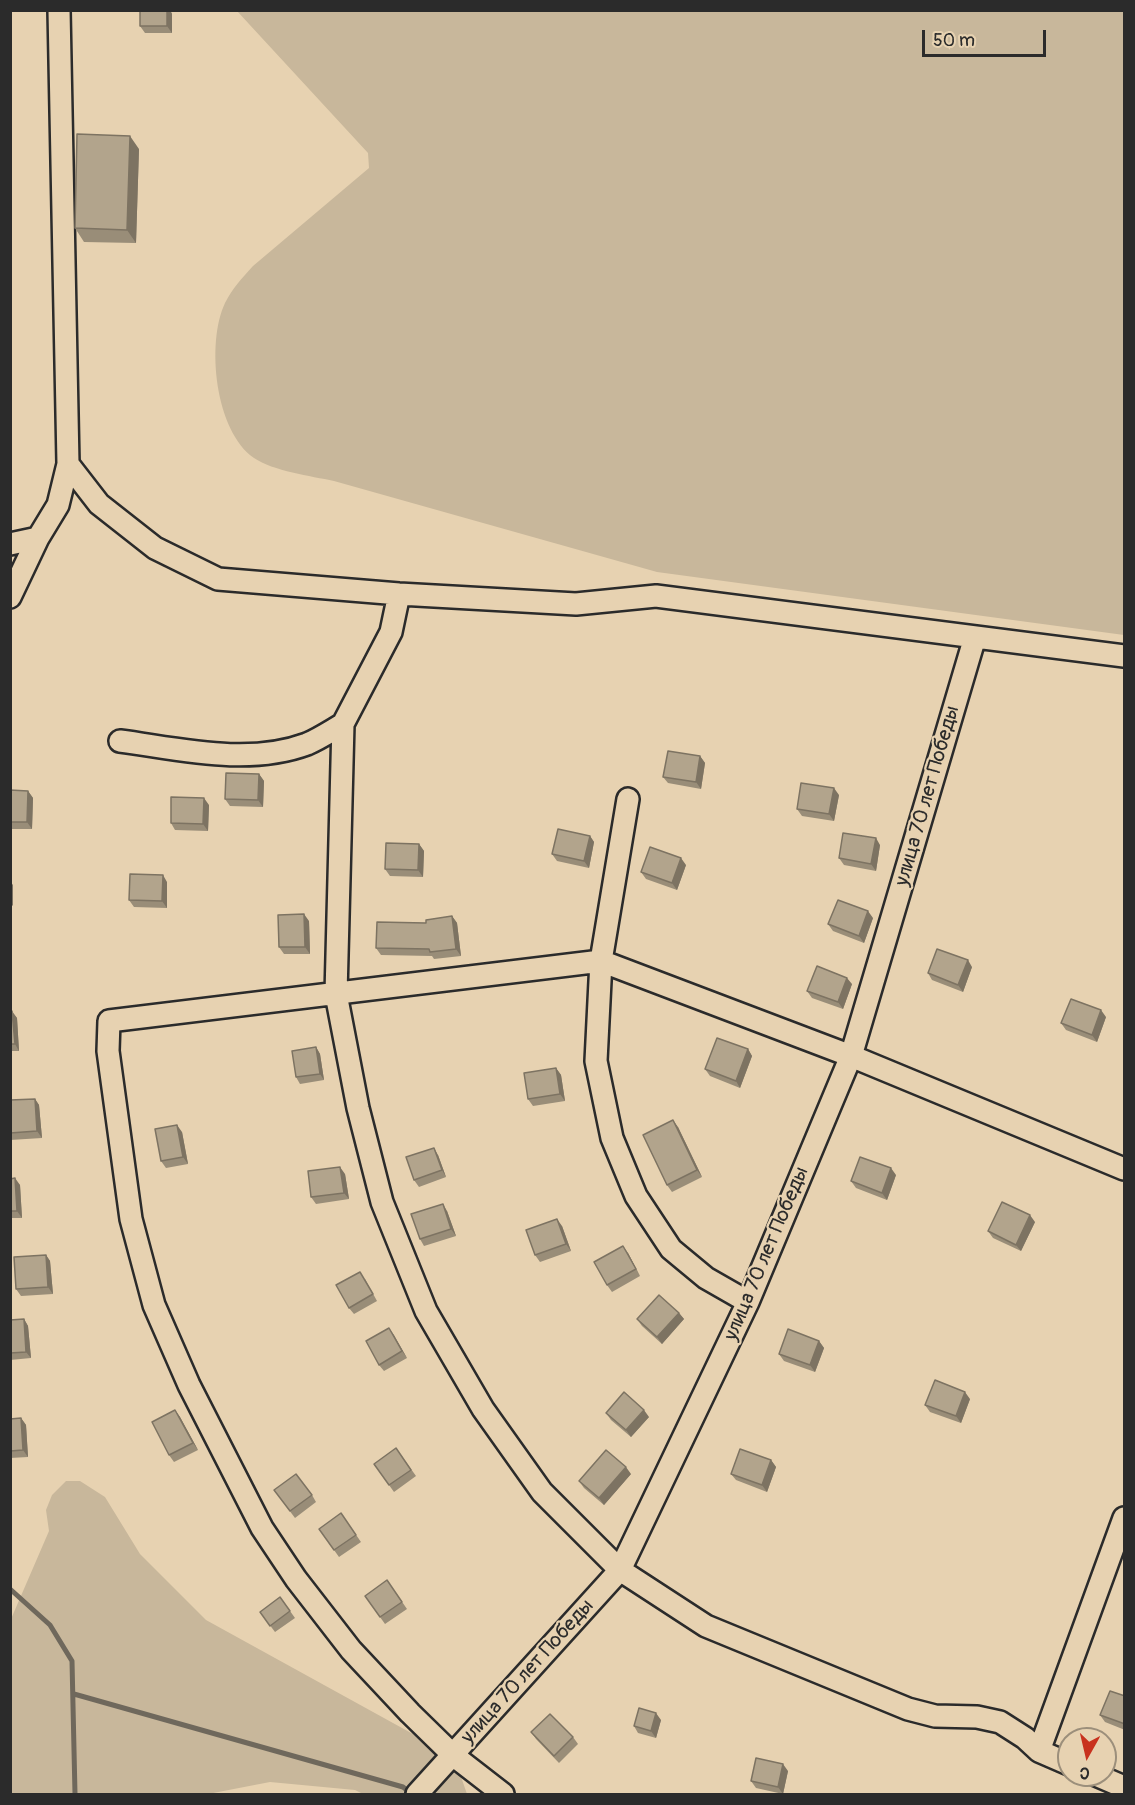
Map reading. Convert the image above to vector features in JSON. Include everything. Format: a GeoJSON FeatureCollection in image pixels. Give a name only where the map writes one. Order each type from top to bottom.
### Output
{"type":"FeatureCollection","features":[{"type":"Feature","properties":{"kind":"street"},"geometry":{"type":"LineString","coordinates":[[10,597],[38,538],[58,505],[68,464],[59,10]]}},
{"type":"Feature","properties":{"kind":"street"},"geometry":{"type":"LineString","coordinates":[[68,464],[99,504],[155,548],[218,579],[399,594],[576,604],[656,596],[1125,656]]}},
{"type":"Feature","properties":{"kind":"street"},"geometry":{"type":"LineString","coordinates":[[10,544],[38,538]]}},
{"type":"Feature","properties":{"kind":"street"},"geometry":{"type":"LineString","coordinates":[[399,594],[390,632],[343,724],[336,993],[358,1108],[382,1202],[426,1311],[483,1409],[542,1492],[620,1570],[706,1626],[908,1709],[935,1716],[977,1717],[1000,1722],[1025,1738],[1039,1751],[1057,1759]]}},
{"type":"Feature","properties":{"kind":"street","name":"улица 70 лет Победы"},"geometry":{"type":"LineString","coordinates":[[418,1793],[454,1756],[620,1570],[748,1302],[851,1056],[975,638]]}},
{"type":"Feature","properties":{"kind":"street"},"geometry":{"type":"LineString","coordinates":[[120,741],[226,755],[277,752],[308,744],[343,724]]}},
{"type":"Feature","properties":{"kind":"street"},"geometry":{"type":"LineString","coordinates":[[628,799],[601,961],[596,1061],[612,1138],[636,1196],[671,1249],[706,1278],[748,1302]]}},
{"type":"Feature","properties":{"kind":"street"},"geometry":{"type":"LineString","coordinates":[[503,1794],[454,1756],[351,1650],[296,1579],[262,1528],[189,1385],[154,1305],[131,1220],[108,1051],[109,1021],[601,961],[851,1056],[1125,1169]]}},
{"type":"Feature","properties":{"kind":"street"},"geometry":{"type":"LineString","coordinates":[[1039,1751],[1125,1518]]}},
{"type":"Feature","properties":{"kind":"shaded area"},"geometry":{"type":"Polygon","coordinates":[[[237,11],[1124,11],[1124,635],[657,572],[334,481],[282,470],[254,458],[241,445],[230,428],[218,385],[216,340],[219,320],[225,303],[234,288],[253,266],[369,168],[368,153],[237,11]]]}},
{"type":"Feature","properties":{"kind":"shaded area"},"geometry":{"type":"Polygon","coordinates":[[[66,1481],[80,1481],[105,1497],[140,1554],[206,1620],[442,1750],[460,1774],[467,1794],[363,1794],[355,1790],[270,1782],[208,1794],[11,1794],[11,1619],[49,1531],[46,1510],[52,1495],[66,1481]]]}},
{"type":"Feature","properties":{"kind":"building"},"geometry":{"type":"Polygon","coordinates":[[[140,10],[167,10],[167,26],[140,26],[140,10]]]}},
{"type":"Feature","properties":{"kind":"building"},"geometry":{"type":"Polygon","coordinates":[[[77,134],[130,136],[127,230],[75,228],[77,134]]]}},
{"type":"Feature","properties":{"kind":"building"},"geometry":{"type":"Polygon","coordinates":[[[668,751],[700,756],[696,782],[663,777],[668,751]]]}},
{"type":"Feature","properties":{"kind":"building"},"geometry":{"type":"Polygon","coordinates":[[[226,773],[259,774],[258,800],[225,799],[226,773]]]}},
{"type":"Feature","properties":{"kind":"building"},"geometry":{"type":"Polygon","coordinates":[[[801,783],[834,788],[829,814],[797,809],[801,783]]]}},
{"type":"Feature","properties":{"kind":"building"},"geometry":{"type":"Polygon","coordinates":[[[10,790],[28,791],[27,822],[10,822],[10,790]]]}},
{"type":"Feature","properties":{"kind":"building"},"geometry":{"type":"Polygon","coordinates":[[[171,797],[204,798],[203,824],[171,823],[171,797]]]}},
{"type":"Feature","properties":{"kind":"building"},"geometry":{"type":"Polygon","coordinates":[[[558,829],[590,836],[584,861],[552,854],[558,829]]]}},
{"type":"Feature","properties":{"kind":"building"},"geometry":{"type":"Polygon","coordinates":[[[843,833],[876,838],[871,864],[839,858],[843,833]]]}},
{"type":"Feature","properties":{"kind":"building"},"geometry":{"type":"Polygon","coordinates":[[[386,843],[419,844],[418,870],[385,869],[386,843]]]}},
{"type":"Feature","properties":{"kind":"building"},"geometry":{"type":"Polygon","coordinates":[[[650,847],[681,858],[672,883],[641,872],[650,847]]]}},
{"type":"Feature","properties":{"kind":"building"},"geometry":{"type":"Polygon","coordinates":[[[130,874],[163,875],[162,901],[129,900],[130,874]]]}},
{"type":"Feature","properties":{"kind":"building"},"geometry":{"type":"Polygon","coordinates":[[[838,900],[868,911],[859,936],[828,924],[838,900]]]}},
{"type":"Feature","properties":{"kind":"building"},"geometry":{"type":"Polygon","coordinates":[[[304,914],[305,947],[279,947],[278,915],[304,914]]]}},
{"type":"Feature","properties":{"kind":"building"},"geometry":{"type":"Polygon","coordinates":[[[452,916],[456,949],[430,952],[429,949],[376,948],[377,922],[426,923],[426,920],[452,916]]]}},
{"type":"Feature","properties":{"kind":"building"},"geometry":{"type":"Polygon","coordinates":[[[937,949],[968,960],[958,985],[928,973],[937,949]]]}},
{"type":"Feature","properties":{"kind":"building"},"geometry":{"type":"Polygon","coordinates":[[[817,966],[847,978],[838,1002],[807,991],[817,966]]]}},
{"type":"Feature","properties":{"kind":"building"},"geometry":{"type":"Polygon","coordinates":[[[1071,999],[1101,1010],[1092,1035],[1061,1023],[1071,999]]]}},
{"type":"Feature","properties":{"kind":"building"},"geometry":{"type":"Polygon","coordinates":[[[10,1011],[12,1011],[15,1044],[10,1044],[10,1011]]]}},
{"type":"Feature","properties":{"kind":"building"},"geometry":{"type":"Polygon","coordinates":[[[717,1038],[748,1049],[736,1081],[705,1069],[717,1038]]]}},
{"type":"Feature","properties":{"kind":"building"},"geometry":{"type":"Polygon","coordinates":[[[316,1047],[320,1074],[296,1077],[292,1051],[316,1047]]]}},
{"type":"Feature","properties":{"kind":"building"},"geometry":{"type":"Polygon","coordinates":[[[556,1068],[560,1094],[528,1099],[524,1073],[556,1068]]]}},
{"type":"Feature","properties":{"kind":"building"},"geometry":{"type":"Polygon","coordinates":[[[35,1099],[37,1131],[10,1133],[10,1100],[35,1099]]]}},
{"type":"Feature","properties":{"kind":"building"},"geometry":{"type":"Polygon","coordinates":[[[673,1120],[697,1170],[667,1185],[643,1135],[673,1120]]]}},
{"type":"Feature","properties":{"kind":"building"},"geometry":{"type":"Polygon","coordinates":[[[177,1125],[183,1157],[161,1161],[155,1129],[177,1125]]]}},
{"type":"Feature","properties":{"kind":"building"},"geometry":{"type":"Polygon","coordinates":[[[434,1148],[442,1170],[414,1180],[406,1157],[434,1148]]]}},
{"type":"Feature","properties":{"kind":"building"},"geometry":{"type":"Polygon","coordinates":[[[860,1157],[891,1168],[882,1193],[851,1181],[860,1157]]]}},
{"type":"Feature","properties":{"kind":"building"},"geometry":{"type":"Polygon","coordinates":[[[340,1167],[344,1193],[311,1197],[308,1171],[340,1167]]]}},
{"type":"Feature","properties":{"kind":"building"},"geometry":{"type":"Polygon","coordinates":[[[15,1178],[17,1211],[10,1211],[10,1179],[15,1178]]]}},
{"type":"Feature","properties":{"kind":"building"},"geometry":{"type":"Polygon","coordinates":[[[1002,1202],[1030,1215],[1016,1245],[988,1231],[1002,1202]]]}},
{"type":"Feature","properties":{"kind":"building"},"geometry":{"type":"Polygon","coordinates":[[[443,1204],[451,1229],[420,1239],[411,1214],[443,1204]]]}},
{"type":"Feature","properties":{"kind":"building"},"geometry":{"type":"Polygon","coordinates":[[[557,1219],[566,1244],[535,1255],[526,1230],[557,1219]]]}},
{"type":"Feature","properties":{"kind":"building"},"geometry":{"type":"Polygon","coordinates":[[[623,1246],[636,1269],[607,1285],[594,1262],[623,1246]]]}},
{"type":"Feature","properties":{"kind":"building"},"geometry":{"type":"Polygon","coordinates":[[[46,1255],[48,1287],[16,1289],[14,1257],[46,1255]]]}},
{"type":"Feature","properties":{"kind":"building"},"geometry":{"type":"Polygon","coordinates":[[[360,1272],[373,1294],[349,1308],[336,1285],[360,1272]]]}},
{"type":"Feature","properties":{"kind":"building"},"geometry":{"type":"Polygon","coordinates":[[[659,1295],[679,1313],[657,1337],[637,1319],[659,1295]]]}},
{"type":"Feature","properties":{"kind":"building"},"geometry":{"type":"Polygon","coordinates":[[[24,1319],[26,1352],[10,1353],[10,1320],[24,1319]]]}},
{"type":"Feature","properties":{"kind":"building"},"geometry":{"type":"Polygon","coordinates":[[[389,1328],[402,1351],[379,1365],[366,1341],[389,1328]]]}},
{"type":"Feature","properties":{"kind":"building"},"geometry":{"type":"Polygon","coordinates":[[[788,1329],[819,1341],[810,1365],[779,1354],[788,1329]]]}},
{"type":"Feature","properties":{"kind":"building"},"geometry":{"type":"Polygon","coordinates":[[[935,1380],[965,1392],[956,1416],[925,1405],[935,1380]]]}},
{"type":"Feature","properties":{"kind":"building"},"geometry":{"type":"Polygon","coordinates":[[[624,1392],[644,1410],[626,1430],[606,1413],[624,1392]]]}},
{"type":"Feature","properties":{"kind":"building"},"geometry":{"type":"Polygon","coordinates":[[[175,1410],[193,1443],[169,1455],[152,1422],[175,1410]]]}},
{"type":"Feature","properties":{"kind":"building"},"geometry":{"type":"Polygon","coordinates":[[[21,1418],[23,1450],[10,1451],[10,1419],[21,1418]]]}},
{"type":"Feature","properties":{"kind":"building"},"geometry":{"type":"Polygon","coordinates":[[[396,1448],[411,1470],[389,1485],[374,1464],[396,1448]]]}},
{"type":"Feature","properties":{"kind":"building"},"geometry":{"type":"Polygon","coordinates":[[[740,1449],[771,1460],[762,1485],[731,1474],[740,1449]]]}},
{"type":"Feature","properties":{"kind":"building"},"geometry":{"type":"Polygon","coordinates":[[[606,1450],[626,1467],[599,1498],[579,1481],[606,1450]]]}},
{"type":"Feature","properties":{"kind":"building"},"geometry":{"type":"Polygon","coordinates":[[[296,1474],[312,1495],[290,1511],[274,1490],[296,1474]]]}},
{"type":"Feature","properties":{"kind":"building"},"geometry":{"type":"Polygon","coordinates":[[[341,1513],[356,1535],[334,1550],[319,1529],[341,1513]]]}},
{"type":"Feature","properties":{"kind":"building"},"geometry":{"type":"Polygon","coordinates":[[[387,1580],[402,1602],[380,1617],[365,1596],[387,1580]]]}},
{"type":"Feature","properties":{"kind":"building"},"geometry":{"type":"Polygon","coordinates":[[[280,1597],[290,1611],[270,1626],[260,1612],[280,1597]]]}},
{"type":"Feature","properties":{"kind":"building"},"geometry":{"type":"Polygon","coordinates":[[[1110,1691],[1125,1696],[1125,1724],[1100,1715],[1110,1691]]]}},
{"type":"Feature","properties":{"kind":"building"},"geometry":{"type":"Polygon","coordinates":[[[639,1708],[656,1713],[651,1731],[634,1726],[639,1708]]]}},
{"type":"Feature","properties":{"kind":"building"},"geometry":{"type":"Polygon","coordinates":[[[550,1714],[573,1737],[554,1756],[531,1732],[550,1714]]]}},
{"type":"Feature","properties":{"kind":"building"},"geometry":{"type":"Polygon","coordinates":[[[756,1758],[783,1764],[778,1787],[751,1781],[756,1758]]]}},
{"type":"Feature","properties":{"kind":"waterway"},"geometry":{"type":"LineString","coordinates":[[10,1589],[50,1625],[72,1661],[75,1794]]}},
{"type":"Feature","properties":{"kind":"waterway"},"geometry":{"type":"LineString","coordinates":[[74,1694],[403,1787],[412,1794]]}}]}
